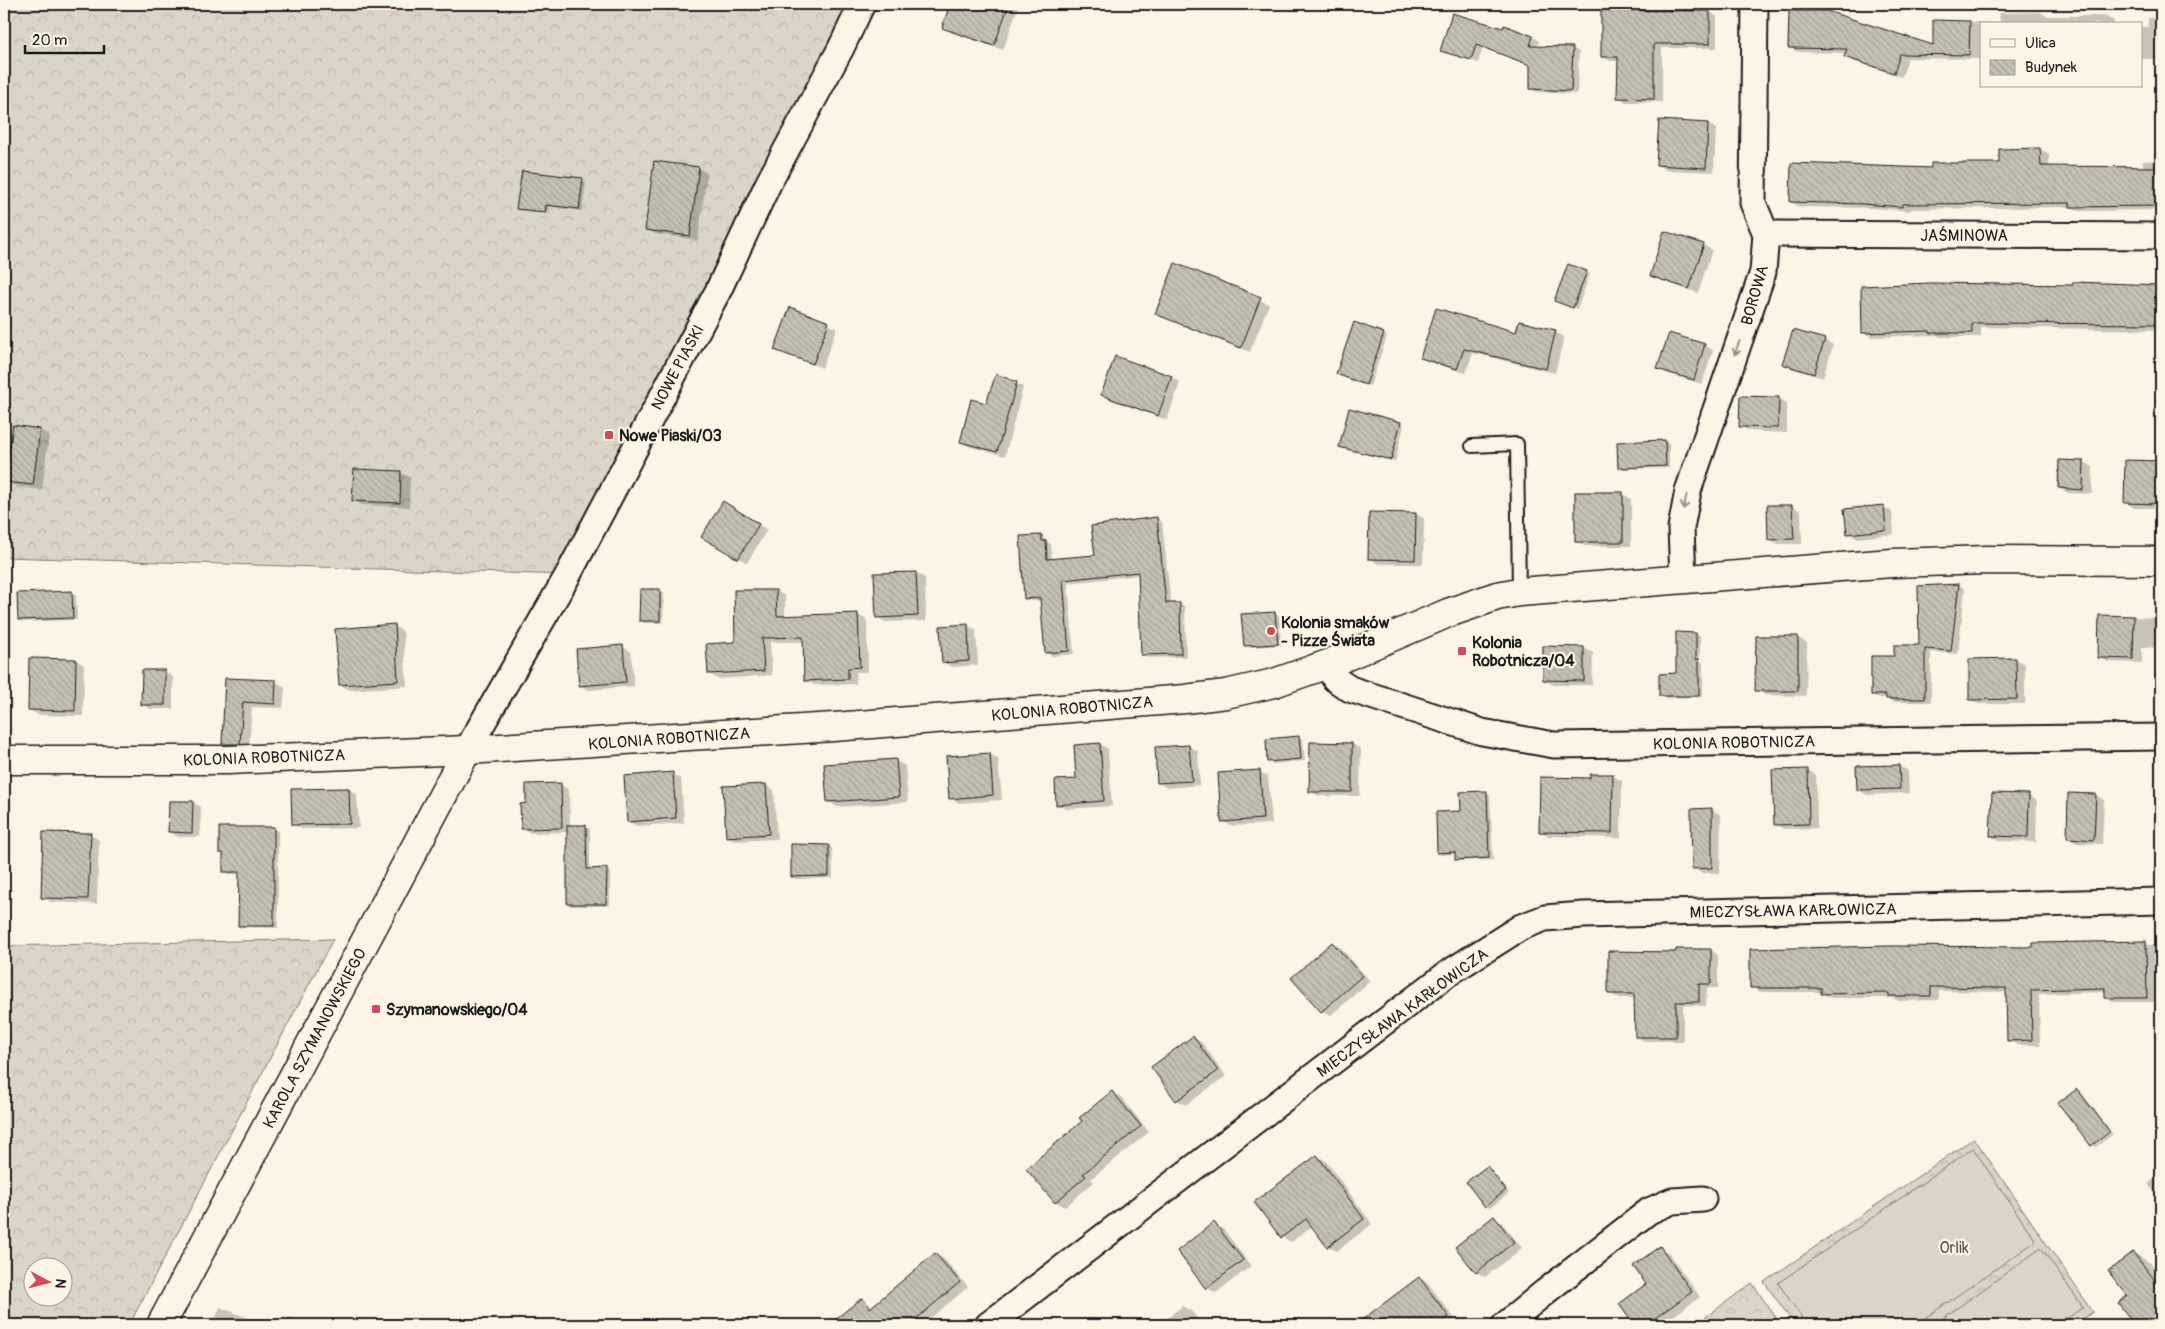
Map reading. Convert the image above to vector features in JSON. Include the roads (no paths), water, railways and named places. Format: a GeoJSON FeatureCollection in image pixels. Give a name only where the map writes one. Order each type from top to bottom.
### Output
{"type":"FeatureCollection","features":[{"type":"Feature","properties":{"kind":"street","name":"NOWE PIASKI"},"geometry":{"type":"LineString","coordinates":[[467,750],[572,567],[718,291],[768,184],[841,48],[862,4]]}},
{"type":"Feature","properties":{"kind":"street","name":"BOROWA"},"geometry":{"type":"LineString","coordinates":[[1683,579],[1681,528],[1683,510],[1763,272],[1766,234],[1753,204],[1755,4]]}},
{"type":"Feature","properties":{"kind":"street","name":"JAŚMINOWA"},"geometry":{"type":"LineString","coordinates":[[1766,234],[2161,236]]}},
{"type":"Feature","properties":{"kind":"street","name":"KOLONIA ROBOTNICZA"},"geometry":{"type":"LineString","coordinates":[[4,760],[228,760],[467,750],[834,727],[1185,699],[1274,683],[1328,664],[1448,613],[1497,596],[1519,592],[1892,563],[1988,560],[2161,561]]}},
{"type":"Feature","properties":{"kind":"street","name":"KOLONIA ROBOTNICZA"},"geometry":{"type":"LineString","coordinates":[[1328,664],[1335,679],[1350,689],[1482,732],[1554,745],[2161,737]]}},
{"type":"Feature","properties":{"kind":"street","name":"KAROLA SZYMANOWSKIEGO"},"geometry":{"type":"LineString","coordinates":[[161,1325],[467,750]]}},
{"type":"Feature","properties":{"kind":"street","name":"MIECZYSŁAWA KARŁOWICZA"},"geometry":{"type":"LineString","coordinates":[[988,1325],[1447,974],[1521,927],[1545,918],[2161,902]]}},
{"type":"Feature","properties":{"kind":"street"},"geometry":{"type":"LineString","coordinates":[[1505,1325],[1649,1211],[1672,1201],[1703,1199]]}},
{"type":"Feature","properties":{"kind":"lane"},"geometry":{"type":"LineString","coordinates":[[1472,446],[1517,444],[1519,592]]}},
{"type":"Feature","properties":{"kind":"place","name":"Nowe Piaski/03"},"geometry":{"type":"Point","coordinates":[609,435]}},
{"type":"Feature","properties":{"kind":"place","name":"Kolonia smaków - Pizze Świata"},"geometry":{"type":"Point","coordinates":[1271,631]}},
{"type":"Feature","properties":{"kind":"place","name":"Kolonia Robotnicza/04"},"geometry":{"type":"Point","coordinates":[1462,651]}},
{"type":"Feature","properties":{"kind":"place","name":"Szymanowskiego/04"},"geometry":{"type":"Point","coordinates":[376,1009]}},
{"type":"Feature","properties":{"kind":"park label","name":"Orlik"},"geometry":{"type":"Point","coordinates":[1954,1247]}}]}
